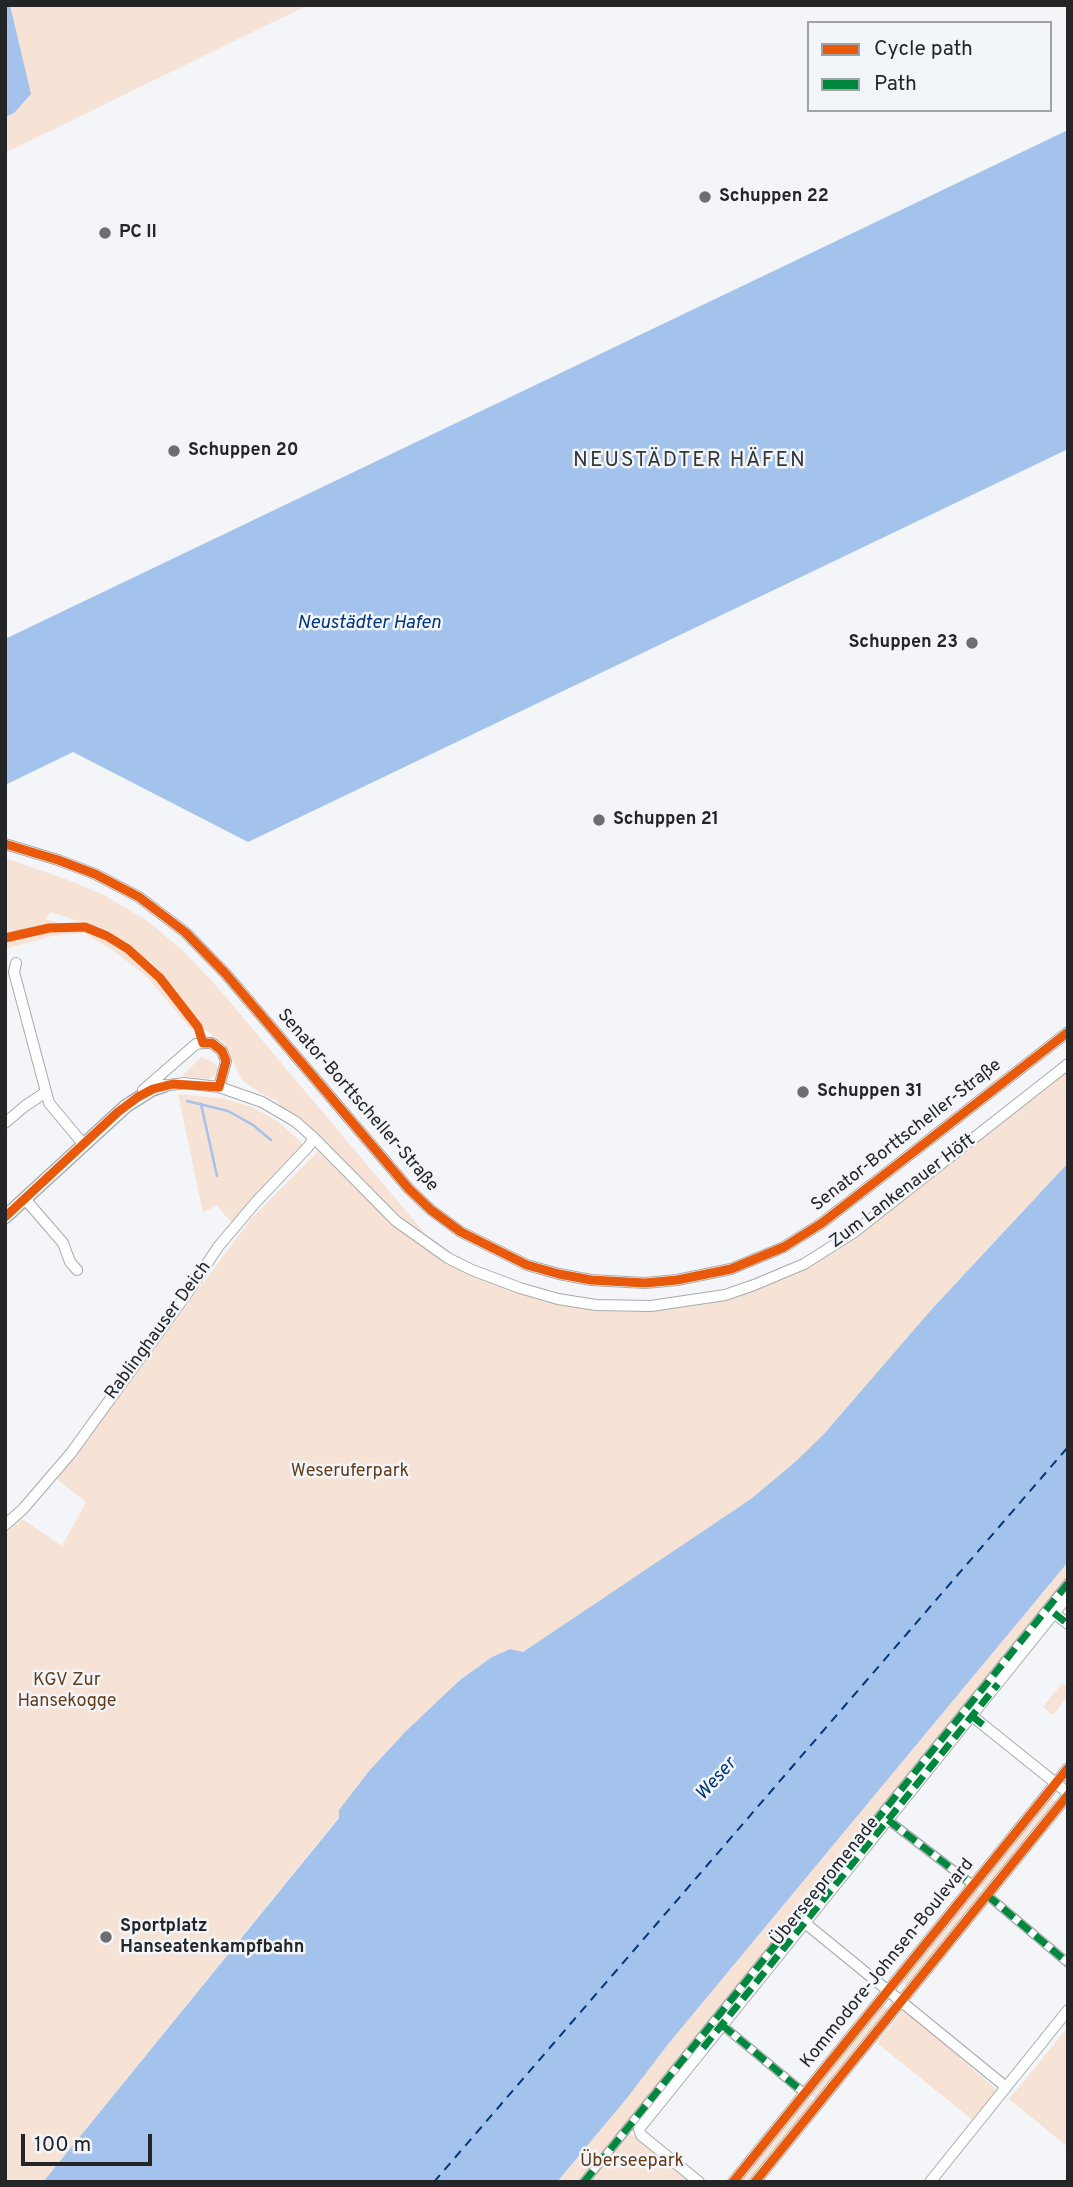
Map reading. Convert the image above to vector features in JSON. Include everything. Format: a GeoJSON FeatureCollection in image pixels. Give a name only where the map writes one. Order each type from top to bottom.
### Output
{"type":"FeatureCollection","features":[{"type":"Feature","properties":{"kind":"street","name":"Senator-Borttscheller-Straße"},"geometry":{"type":"LineString","coordinates":[[5,844],[95,874],[139,897],[185,932],[226,973],[409,1189],[461,1233],[527,1265],[591,1280],[645,1283],[677,1280],[731,1269],[784,1247],[822,1223],[1068,1032]]}},
{"type":"Feature","properties":{"kind":"street"},"geometry":{"type":"LineString","coordinates":[[16,963],[15,972],[49,1103],[84,1144]]}},
{"type":"Feature","properties":{"kind":"street"},"geometry":{"type":"LineString","coordinates":[[5,1217],[138,1097],[144,1088],[196,1044],[212,1043],[222,1051],[226,1061],[219,1087]]}},
{"type":"Feature","properties":{"kind":"street","name":"Zum Lankenauer Höft"},"geometry":{"type":"LineString","coordinates":[[163,1086],[184,1083],[219,1087],[262,1102],[296,1122],[396,1221],[448,1258],[472,1269],[520,1288],[558,1299],[596,1305],[651,1306],[725,1295],[804,1264],[853,1233],[1068,1064]]}},
{"type":"Feature","properties":{"kind":"street"},"geometry":{"type":"LineString","coordinates":[[138,1097],[163,1086]]}},
{"type":"Feature","properties":{"kind":"street"},"geometry":{"type":"LineString","coordinates":[[5,1123],[25,1105],[47,1092]]}},
{"type":"Feature","properties":{"kind":"street","name":"Rablinghauser Deich"},"geometry":{"type":"LineString","coordinates":[[5,1525],[23,1509],[71,1453],[218,1247],[314,1138]]}},
{"type":"Feature","properties":{"kind":"street"},"geometry":{"type":"LineString","coordinates":[[25,1199],[63,1243],[70,1262],[77,1270]]}},
{"type":"Feature","properties":{"kind":"street","name":"Überseepromenade"},"geometry":{"type":"LineString","coordinates":[[583,2182],[1068,1583]]}},
{"type":"Feature","properties":{"kind":"street","name":"Überseepromenade"},"geometry":{"type":"LineString","coordinates":[[699,2182],[641,2135],[639,2129],[1068,1596]]}},
{"type":"Feature","properties":{"kind":"street"},"geometry":{"type":"LineString","coordinates":[[1054,1613],[1068,1624]]}},
{"type":"Feature","properties":{"kind":"street"},"geometry":{"type":"LineString","coordinates":[[972,1716],[1068,1794]]}},
{"type":"Feature","properties":{"kind":"street","name":"Kommodore-Johnsen-Boulevard"},"geometry":{"type":"LineString","coordinates":[[733,2182],[803,2092],[1068,1768]]}},
{"type":"Feature","properties":{"kind":"street","name":"Kommodore-Johnsen-Boulevard"},"geometry":{"type":"LineString","coordinates":[[755,2182],[1068,1794]]}},
{"type":"Feature","properties":{"kind":"street"},"geometry":{"type":"LineString","coordinates":[[888,1820],[973,1885]]}},
{"type":"Feature","properties":{"kind":"street"},"geometry":{"type":"LineString","coordinates":[[986,1895],[1068,1963]]}},
{"type":"Feature","properties":{"kind":"street"},"geometry":{"type":"LineString","coordinates":[[805,1923],[1006,2087]]}},
{"type":"Feature","properties":{"kind":"street"},"geometry":{"type":"LineString","coordinates":[[930,2182],[1068,2010]]}},
{"type":"Feature","properties":{"kind":"street"},"geometry":{"type":"LineString","coordinates":[[722,2025],[803,2092]]}},
{"type":"Feature","properties":{"kind":"green space"},"geometry":{"type":"Polygon","coordinates":[[[5,5],[308,5],[5,153],[5,5]]]}},
{"type":"Feature","properties":{"kind":"green space"},"geometry":{"type":"Polygon","coordinates":[[[5,858],[104,895],[146,920],[182,950],[214,983],[427,1236],[387,1205],[316,1133],[282,1109],[277,1101],[242,1080],[225,1044],[205,1030],[151,962],[126,942],[107,930],[50,912],[46,919],[106,938],[129,953],[145,966],[194,1026],[191,1029],[147,977],[114,951],[84,933],[52,936],[5,949],[5,858]]]}},
{"type":"Feature","properties":{"kind":"green space"},"geometry":{"type":"Polygon","coordinates":[[[201,1057],[213,1062],[219,1070],[215,1076],[209,1079],[182,1076],[201,1057]]]}},
{"type":"Feature","properties":{"kind":"green space","name":"Weseruferpark"},"geometry":{"type":"Polygon","coordinates":[[[1068,1071],[1068,1163],[931,1310],[824,1434],[752,1499],[523,1652],[509,1649],[492,1657],[460,1680],[405,1732],[369,1771],[339,1810],[339,1817],[43,2182],[5,2182],[5,1534],[22,1519],[62,1546],[86,1502],[57,1479],[251,1219],[318,1151],[394,1225],[419,1244],[493,1284],[552,1303],[582,1309],[622,1312],[687,1307],[730,1298],[770,1284],[807,1268],[840,1249],[1068,1071]]]}},
{"type":"Feature","properties":{"kind":"green space"},"geometry":{"type":"Polygon","coordinates":[[[178,1094],[226,1099],[252,1107],[279,1122],[301,1142],[303,1147],[233,1224],[216,1205],[203,1213],[178,1094]]]}},
{"type":"Feature","properties":{"kind":"green space"},"geometry":{"type":"Polygon","coordinates":[[[1068,1562],[1068,1577],[580,2182],[557,2182],[669,2043],[1068,1562]]]}},
{"type":"Feature","properties":{"kind":"green space"},"geometry":{"type":"Polygon","coordinates":[[[1062,1683],[1068,1688],[1068,1696],[1053,1715],[1043,1707],[1062,1683]]]}},
{"type":"Feature","properties":{"kind":"green space"},"geometry":{"type":"Polygon","coordinates":[[[1049,1796],[1057,1803],[985,1892],[977,1885],[1049,1796]]]}},
{"type":"Feature","properties":{"kind":"green space"},"geometry":{"type":"Polygon","coordinates":[[[975,1887],[983,1894],[908,1988],[899,1981],[975,1887]]]}},
{"type":"Feature","properties":{"kind":"green space"},"geometry":{"type":"Polygon","coordinates":[[[881,2003],[890,2010],[817,2100],[809,2093],[881,2003]]]}},
{"type":"Feature","properties":{"kind":"green space"},"geometry":{"type":"Polygon","coordinates":[[[904,2009],[998,2091],[974,2121],[877,2043],[904,2009]]]}},
{"type":"Feature","properties":{"kind":"green space"},"geometry":{"type":"Polygon","coordinates":[[[1068,2027],[1068,2147],[1009,2099],[1068,2027]]]}},
{"type":"Feature","properties":{"kind":"green space"},"geometry":{"type":"Polygon","coordinates":[[[806,2095],[815,2102],[751,2182],[736,2182],[806,2095]]]}},
{"type":"Feature","properties":{"kind":"green space","name":"Überseepark"},"geometry":{"type":"Polygon","coordinates":[[[630,2133],[636,2138],[690,2182],[590,2182],[630,2133]]]}},
{"type":"Feature","properties":{"kind":"water"},"geometry":{"type":"Polygon","coordinates":[[[5,5],[10,5],[31,94],[14,113],[5,117],[5,5]]]}},
{"type":"Feature","properties":{"kind":"water","name":"Neustädter Hafen"},"geometry":{"type":"Polygon","coordinates":[[[1068,130],[1068,449],[248,842],[73,752],[5,785],[5,639],[1068,130]]]}},
{"type":"Feature","properties":{"kind":"water","name":"Weser"},"geometry":{"type":"Polygon","coordinates":[[[1068,1163],[1068,1562],[557,2182],[43,2182],[339,1818],[339,1810],[369,1771],[405,1732],[460,1680],[492,1657],[510,1649],[523,1652],[751,1499],[795,1462],[824,1434],[931,1310],[1068,1163]]]}},
{"type":"Feature","properties":{"kind":"waterway"},"geometry":{"type":"LineString","coordinates":[[187,1101],[228,1111],[253,1125],[271,1140]]}},
{"type":"Feature","properties":{"kind":"waterway"},"geometry":{"type":"LineString","coordinates":[[201,1104],[217,1176]]}},
{"type":"Feature","properties":{"kind":"ferry route"},"geometry":{"type":"LineString","coordinates":[[434,2182],[1068,1447]]}},
{"type":"Feature","properties":{"kind":"marked path"},"geometry":{"type":"LineString","coordinates":[[584,2182],[1068,1583]]}},
{"type":"Feature","properties":{"kind":"marked path"},"geometry":{"type":"LineString","coordinates":[[1054,1613],[1068,1624]]}},
{"type":"Feature","properties":{"kind":"marked path"},"geometry":{"type":"LineString","coordinates":[[703,2048],[998,1684]]}},
{"type":"Feature","properties":{"kind":"marked path"},"geometry":{"type":"LineString","coordinates":[[972,1716],[988,1729]]}},
{"type":"Feature","properties":{"kind":"marked path"},"geometry":{"type":"LineString","coordinates":[[888,1820],[973,1885]]}},
{"type":"Feature","properties":{"kind":"marked path"},"geometry":{"type":"LineString","coordinates":[[987,1895],[1068,1963]]}},
{"type":"Feature","properties":{"kind":"marked path"},"geometry":{"type":"LineString","coordinates":[[722,2025],[803,2092]]}},
{"type":"Feature","properties":{"kind":"cycle path"},"geometry":{"type":"LineString","coordinates":[[5,844],[95,874],[139,897],[185,932],[225,973],[409,1189],[431,1210],[461,1232],[527,1265],[591,1280],[645,1283],[677,1280],[731,1269],[784,1247],[822,1223],[1068,1032]]}},
{"type":"Feature","properties":{"kind":"cycle path"},"geometry":{"type":"LineString","coordinates":[[5,938],[49,928],[85,927],[107,936],[128,949],[160,978],[198,1027],[203,1043]]}},
{"type":"Feature","properties":{"kind":"cycle path"},"geometry":{"type":"LineString","coordinates":[[5,1217],[118,1112],[138,1097],[153,1089],[173,1084],[219,1087],[226,1061],[222,1051],[212,1043],[203,1043]]}},
{"type":"Feature","properties":{"kind":"cycle path"},"geometry":{"type":"LineString","coordinates":[[733,2182],[1068,1768]]}},
{"type":"Feature","properties":{"kind":"cycle path"},"geometry":{"type":"LineString","coordinates":[[755,2182],[1068,1795]]}},
{"type":"Feature","properties":{"kind":"place","name":"Schuppen 22"},"geometry":{"type":"Point","coordinates":[705,197]}},
{"type":"Feature","properties":{"kind":"place","name":"PC II"},"geometry":{"type":"Point","coordinates":[105,233]}},
{"type":"Feature","properties":{"kind":"place","name":"Schuppen 20"},"geometry":{"type":"Point","coordinates":[174,451]}},
{"type":"Feature","properties":{"kind":"place","name":"Schuppen 23"},"geometry":{"type":"Point","coordinates":[972,643]}},
{"type":"Feature","properties":{"kind":"place","name":"Schuppen 21"},"geometry":{"type":"Point","coordinates":[599,820]}},
{"type":"Feature","properties":{"kind":"place","name":"Schuppen 31"},"geometry":{"type":"Point","coordinates":[803,1092]}},
{"type":"Feature","properties":{"kind":"place","name":"Sportplatz Hanseatenkampfbahn"},"geometry":{"type":"Point","coordinates":[106,1937]}},
{"type":"Feature","properties":{"kind":"district","name":"NEUSTÄDTER HÄFEN"},"geometry":{"type":"Point","coordinates":[690,462]}},
{"type":"Feature","properties":{"kind":"park label","name":"KGV Zur Hansekogge"},"geometry":{"type":"Point","coordinates":[67,1691]}}]}
